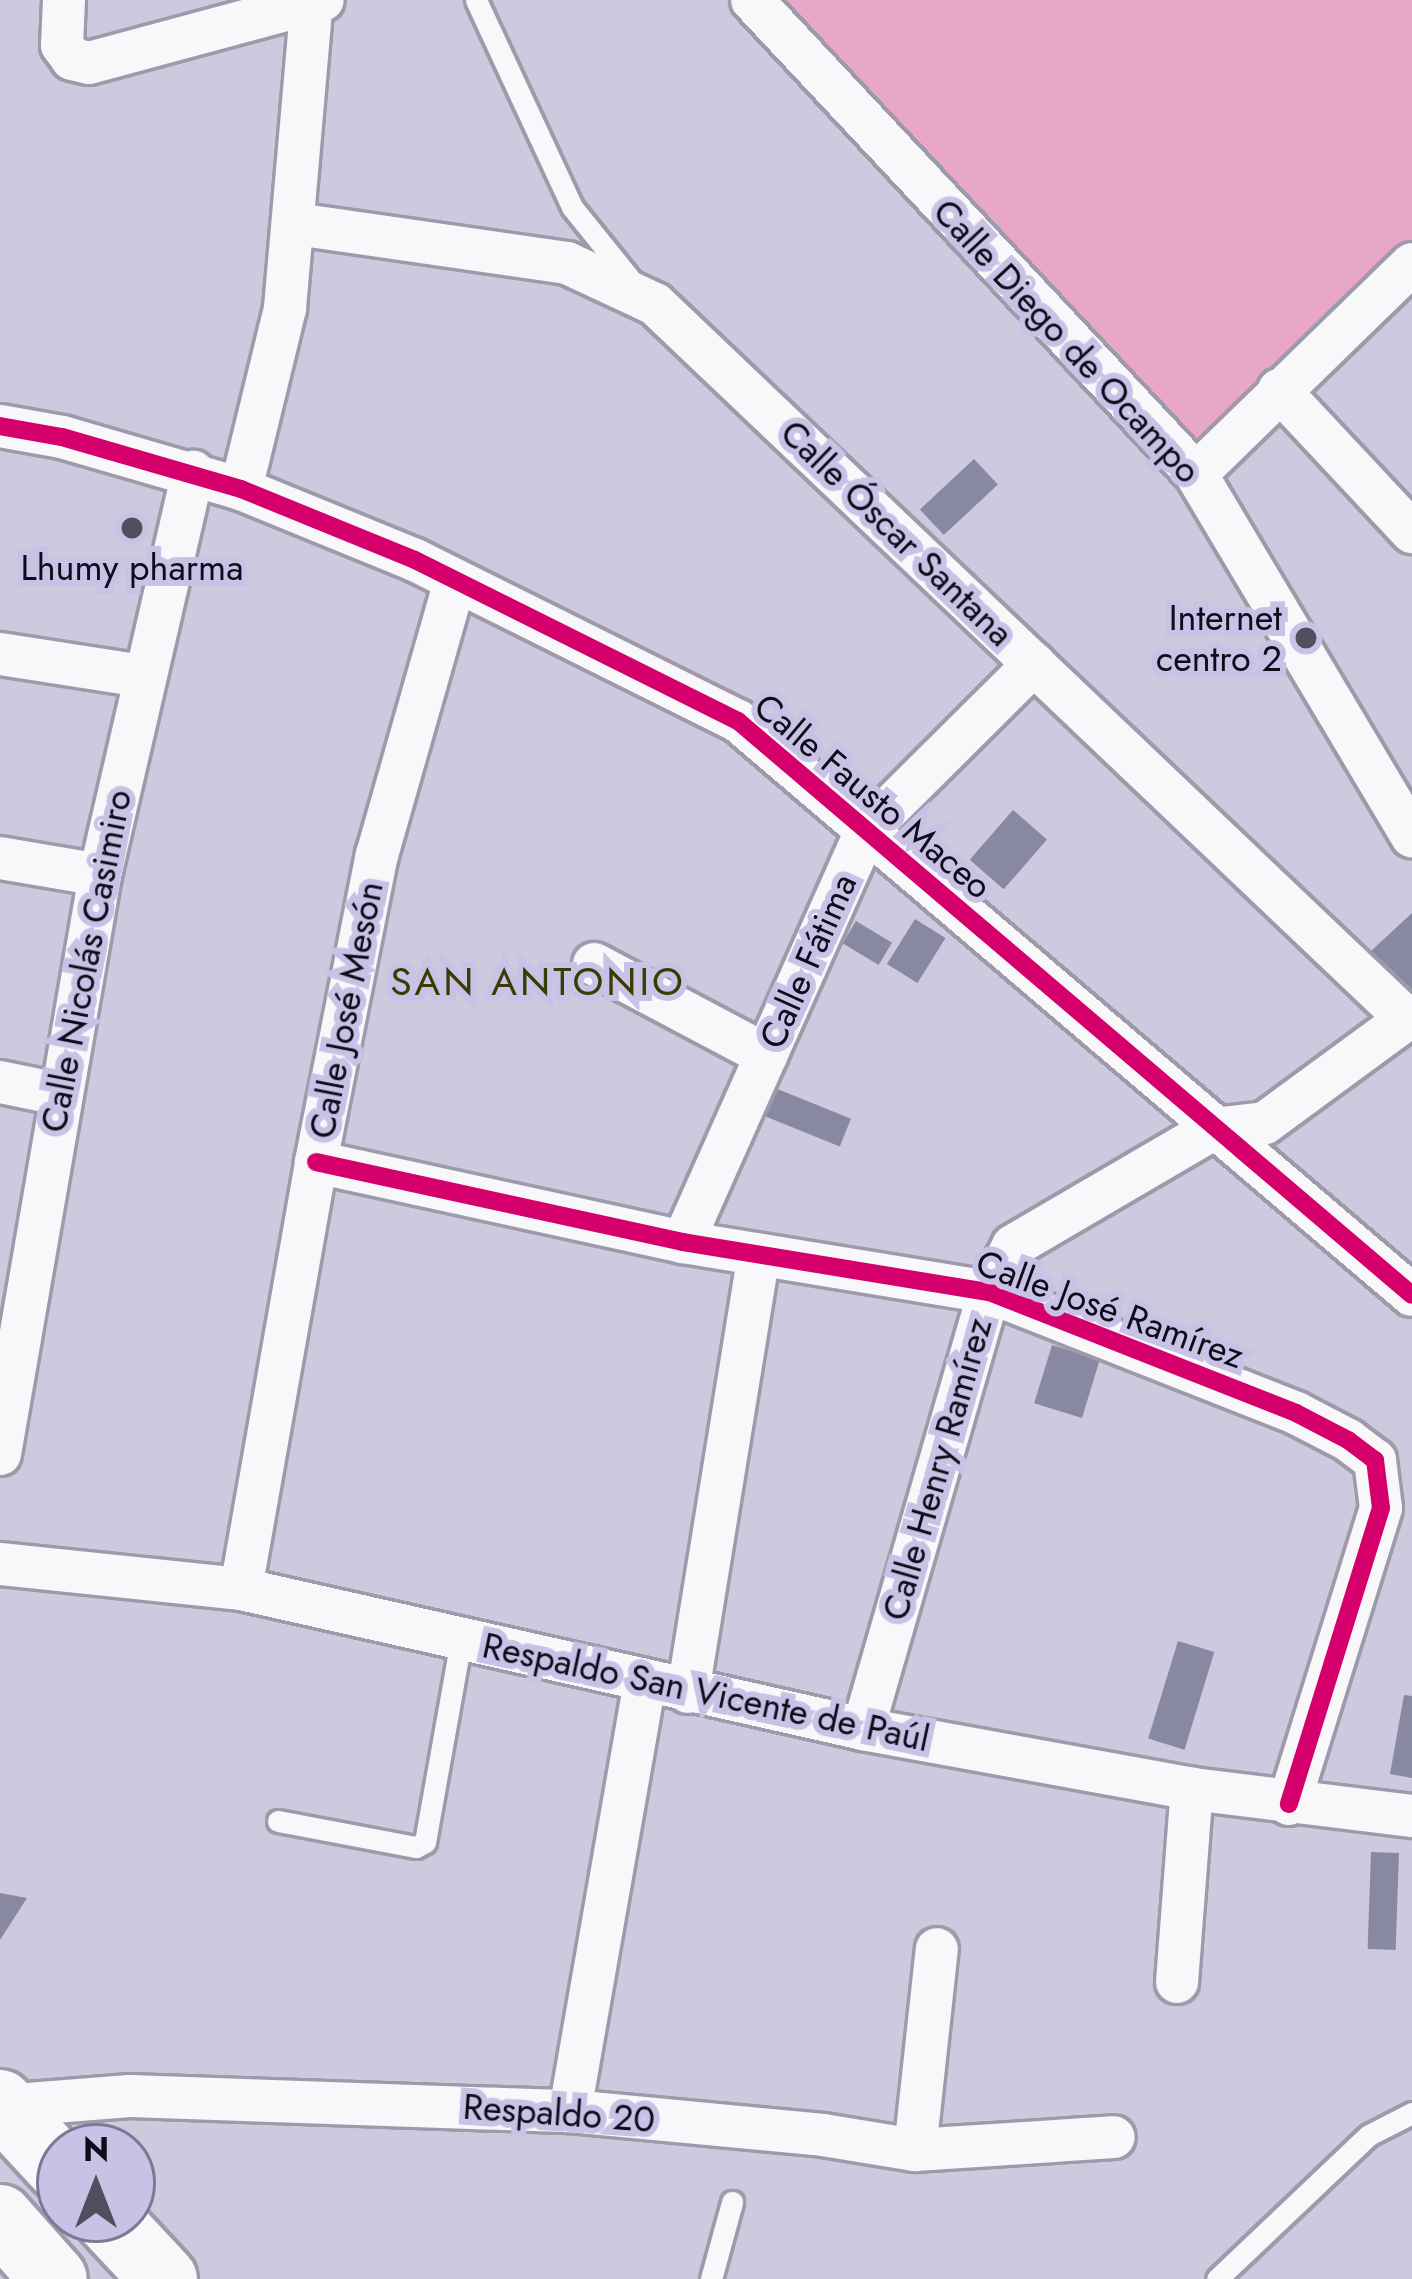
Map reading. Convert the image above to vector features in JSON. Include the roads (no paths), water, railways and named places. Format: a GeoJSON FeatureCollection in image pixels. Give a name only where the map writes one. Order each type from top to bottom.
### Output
{"type":"FeatureCollection","features":[{"type":"Feature","properties":{"kind":"main road"},"geometry":{"type":"LineString","coordinates":[[2,2105],[36,2142]]}},
{"type":"Feature","properties":{"kind":"main road"},"geometry":{"type":"LineString","coordinates":[[0,2218],[54,2279]]}},
{"type":"Feature","properties":{"kind":"main road"},"geometry":{"type":"LineString","coordinates":[[130,2243],[164,2279]]}},
{"type":"Feature","properties":{"kind":"street"},"geometry":{"type":"LineString","coordinates":[[64,0],[62,45],[72,59],[89,63],[316,1],[296,224],[271,379],[241,489]]}},
{"type":"Feature","properties":{"kind":"street","name":"Calle Diego de Ocampo"},"geometry":{"type":"LineString","coordinates":[[752,0],[1196,474],[1412,837]]}},
{"type":"Feature","properties":{"kind":"street","name":"Calle Óscar Santana"},"geometry":{"type":"LineString","coordinates":[[296,224],[567,263],[655,304],[1410,1017]]}},
{"type":"Feature","properties":{"kind":"street"},"geometry":{"type":"LineString","coordinates":[[1196,474],[1412,264]]}},
{"type":"Feature","properties":{"kind":"street"},"geometry":{"type":"LineString","coordinates":[[1279,390],[1412,532]]}},
{"type":"Feature","properties":{"kind":"street","name":"Calle Fausto Maceo"},"geometry":{"type":"LineString","coordinates":[[0,426],[194,472],[241,489],[455,581],[738,721],[1412,1295]]}},
{"type":"Feature","properties":{"kind":"street","name":"Calle Nicolás Casimiro"},"geometry":{"type":"LineString","coordinates":[[0,1454],[100,875],[142,676],[194,472]]}},
{"type":"Feature","properties":{"kind":"street","name":"Calle José Mesón"},"geometry":{"type":"LineString","coordinates":[[241,1589],[316,1162],[377,855],[455,581]]}},
{"type":"Feature","properties":{"kind":"street"},"geometry":{"type":"LineString","coordinates":[[0,654],[142,676]]}},
{"type":"Feature","properties":{"kind":"street","name":"Calle Fátima"},"geometry":{"type":"LineString","coordinates":[[683,1242],[866,831],[1034,664]]}},
{"type":"Feature","properties":{"kind":"street"},"geometry":{"type":"LineString","coordinates":[[0,858],[100,875]]}},
{"type":"Feature","properties":{"kind":"street"},"geometry":{"type":"LineString","coordinates":[[594,964],[766,1055]]}},
{"type":"Feature","properties":{"kind":"street","name":"Calle Henry Ramírez"},"geometry":{"type":"LineString","coordinates":[[863,1729],[989,1292],[1013,1246],[1213,1130],[1265,1123],[1410,1017]]}},
{"type":"Feature","properties":{"kind":"street"},"geometry":{"type":"LineString","coordinates":[[0,1082],[59,1094]]}},
{"type":"Feature","properties":{"kind":"street","name":"Calle José Ramírez"},"geometry":{"type":"LineString","coordinates":[[316,1162],[683,1242],[989,1292],[1296,1413],[1375,1460],[1381,1508],[1288,1804]]}},
{"type":"Feature","properties":{"kind":"street"},"geometry":{"type":"LineString","coordinates":[[688,1692],[759,1255]]}},
{"type":"Feature","properties":{"kind":"street","name":"Respaldo San Vicente de Paúl"},"geometry":{"type":"LineString","coordinates":[[0,1564],[241,1589],[863,1729],[1192,1789],[1412,1816]]}},
{"type":"Feature","properties":{"kind":"street"},"geometry":{"type":"LineString","coordinates":[[570,2110],[646,1682]]}},
{"type":"Feature","properties":{"kind":"street"},"geometry":{"type":"LineString","coordinates":[[1177,1982],[1192,1789]]}},
{"type":"Feature","properties":{"kind":"street"},"geometry":{"type":"LineString","coordinates":[[915,2150],[937,1949]]}},
{"type":"Feature","properties":{"kind":"street","name":"Respaldo 20"},"geometry":{"type":"LineString","coordinates":[[2,2105],[130,2096],[570,2110],[915,2150],[1114,2137]]}},
{"type":"Feature","properties":{"kind":"lane"},"geometry":{"type":"LineString","coordinates":[[476,0],[572,207],[610,259],[655,304]]}},
{"type":"Feature","properties":{"kind":"lane"},"geometry":{"type":"LineString","coordinates":[[278,1821],[416,1847],[424,1842],[461,1639]]}},
{"type":"Feature","properties":{"kind":"lane"},"geometry":{"type":"LineString","coordinates":[[1217,2279],[1369,2135],[1412,2113]]}},
{"type":"Feature","properties":{"kind":"lane"},"geometry":{"type":"LineString","coordinates":[[711,2279],[732,2202]]}},
{"type":"Feature","properties":{"kind":"place","name":"Lhumy pharma"},"geometry":{"type":"Point","coordinates":[132,528]}},
{"type":"Feature","properties":{"kind":"place","name":"Internet centro 2"},"geometry":{"type":"Point","coordinates":[1306,638]}},
{"type":"Feature","properties":{"kind":"district","name":"SAN ANTONIO"},"geometry":{"type":"Point","coordinates":[538,982]}}]}
